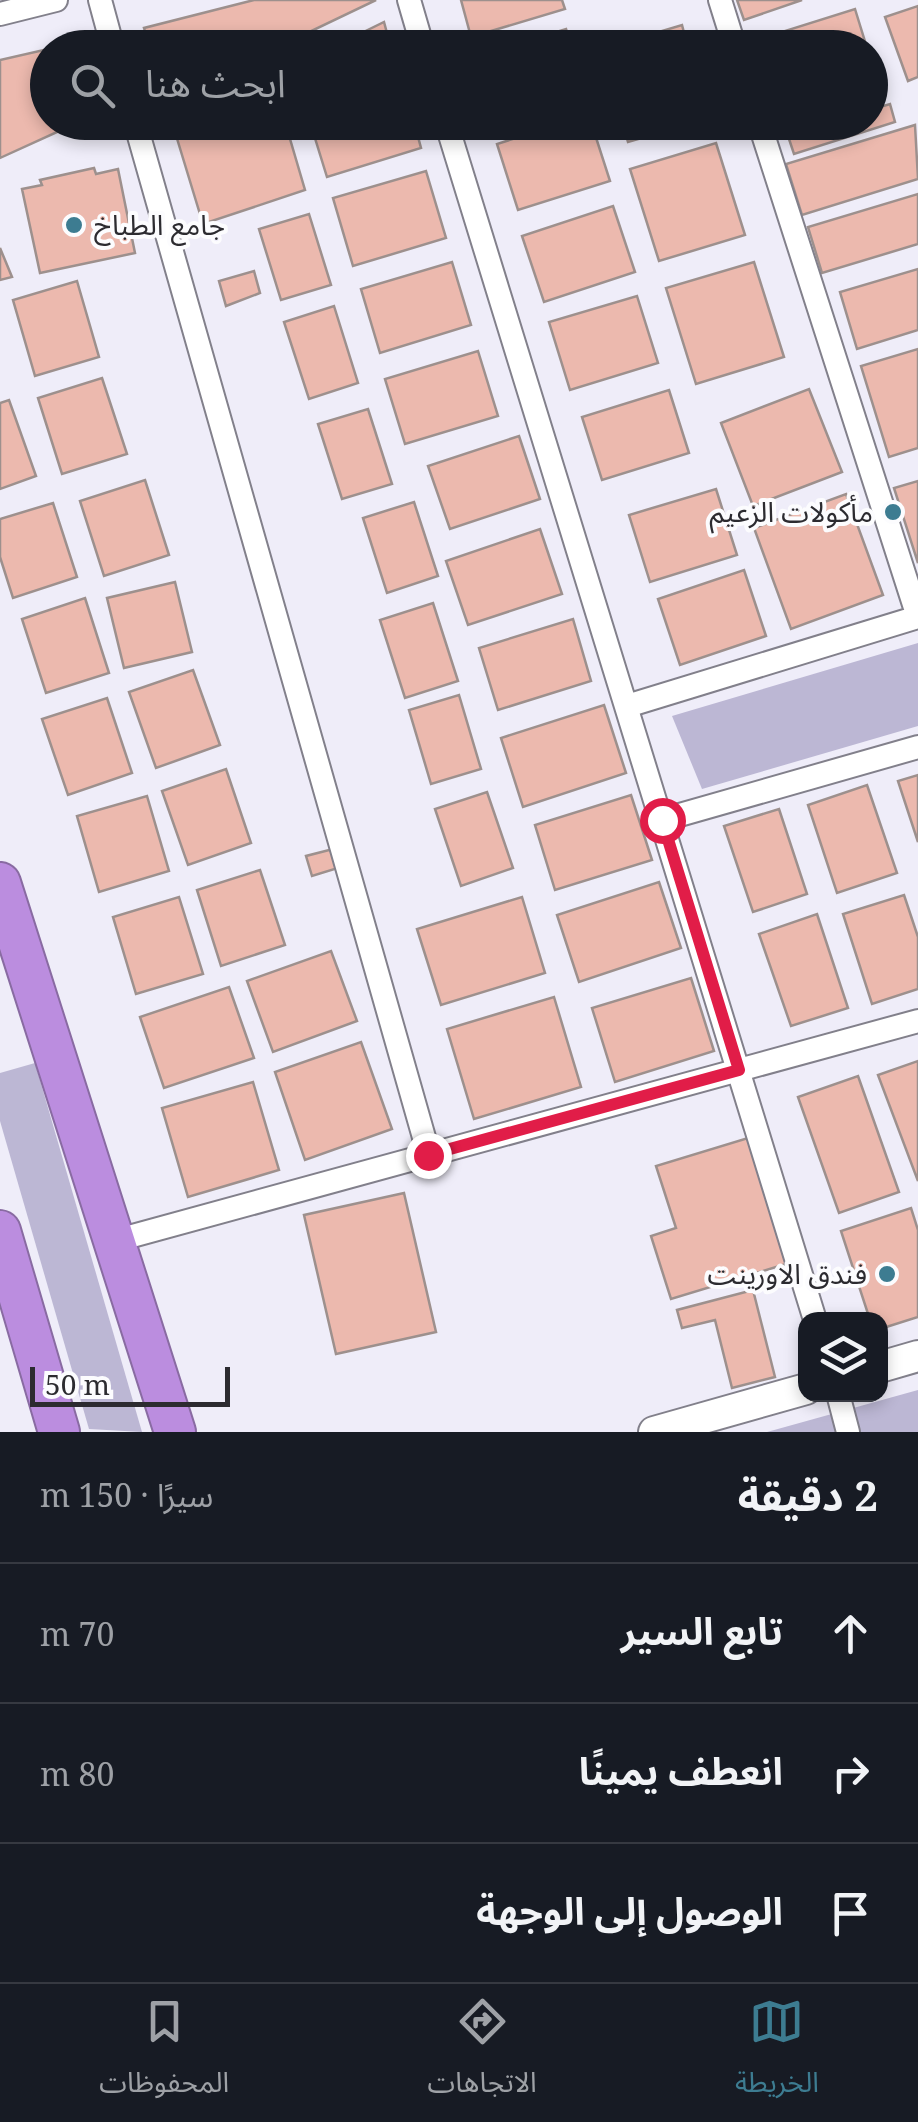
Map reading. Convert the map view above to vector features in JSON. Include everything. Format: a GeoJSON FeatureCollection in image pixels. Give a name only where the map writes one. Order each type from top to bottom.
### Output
{"type":"FeatureCollection","features":[{"type":"Feature","properties":{"kind":"highway"},"geometry":{"type":"LineString","coordinates":[[0,884],[177,1425]]}},
{"type":"Feature","properties":{"kind":"highway"},"geometry":{"type":"LineString","coordinates":[[0,1231],[60,1426]]}},
{"type":"Feature","properties":{"kind":"main road"},"geometry":{"type":"LineString","coordinates":[[888,1365],[918,1356]]}},
{"type":"Feature","properties":{"kind":"main road"},"geometry":{"type":"LineString","coordinates":[[654,1432],[798,1390]]}},
{"type":"Feature","properties":{"kind":"street"},"geometry":{"type":"LineString","coordinates":[[0,14],[56,0]]}},
{"type":"Feature","properties":{"kind":"street"},"geometry":{"type":"LineString","coordinates":[[100,0],[108,30]]}},
{"type":"Feature","properties":{"kind":"street"},"geometry":{"type":"LineString","coordinates":[[408,0],[417,30]]}},
{"type":"Feature","properties":{"kind":"street"},"geometry":{"type":"LineString","coordinates":[[720,0],[729,30]]}},
{"type":"Feature","properties":{"kind":"street"},"geometry":{"type":"LineString","coordinates":[[140,140],[428,1155]]}},
{"type":"Feature","properties":{"kind":"street"},"geometry":{"type":"LineString","coordinates":[[452,140],[813,1312]]}},
{"type":"Feature","properties":{"kind":"street"},"geometry":{"type":"LineString","coordinates":[[627,706],[918,617],[765,140]]}},
{"type":"Feature","properties":{"kind":"street"},"geometry":{"type":"LineString","coordinates":[[662,820],[918,748]]}},
{"type":"Feature","properties":{"kind":"street"},"geometry":{"type":"LineString","coordinates":[[114,1241],[918,1021]]}},
{"type":"Feature","properties":{"kind":"street"},"geometry":{"type":"LineString","coordinates":[[840,1402],[848,1432]]}},
{"type":"Feature","properties":{"kind":"shaded area"},"geometry":{"type":"Polygon","coordinates":[[[918,643],[918,726],[702,789],[672,716],[918,643]]]}},
{"type":"Feature","properties":{"kind":"shaded area"},"geometry":{"type":"Polygon","coordinates":[[[35,1063],[142,1432],[89,1429],[0,1121],[0,1073],[35,1063]]]}},
{"type":"Feature","properties":{"kind":"shaded area"},"geometry":{"type":"Polygon","coordinates":[[[918,1390],[918,1432],[767,1432],[875,1402],[888,1402],[888,1398],[918,1390]]]}},
{"type":"Feature","properties":{"kind":"building"},"geometry":{"type":"Polygon","coordinates":[[[254,0],[376,0],[314,30],[144,28],[254,0]]]}},
{"type":"Feature","properties":{"kind":"building"},"geometry":{"type":"Polygon","coordinates":[[[461,0],[562,0],[565,9],[494,30],[469,30],[461,0]]]}},
{"type":"Feature","properties":{"kind":"building"},"geometry":{"type":"Polygon","coordinates":[[[737,0],[802,0],[744,20],[737,0]]]}},
{"type":"Feature","properties":{"kind":"building"},"geometry":{"type":"Polygon","coordinates":[[[918,6],[918,77],[908,81],[885,17],[918,6]]]}},
{"type":"Feature","properties":{"kind":"building"},"geometry":{"type":"Polygon","coordinates":[[[855,9],[861,30],[788,30],[855,9]]]}},
{"type":"Feature","properties":{"kind":"building"},"geometry":{"type":"Polygon","coordinates":[[[384,22],[386,30],[368,30],[384,22]]]}},
{"type":"Feature","properties":{"kind":"building"},"geometry":{"type":"Polygon","coordinates":[[[30,53],[30,140],[40,140],[0,158],[0,60],[30,53]]]}},
{"type":"Feature","properties":{"kind":"building"},"geometry":{"type":"Polygon","coordinates":[[[888,105],[895,122],[888,124],[888,105]]]}},
{"type":"Feature","properties":{"kind":"building"},"geometry":{"type":"Polygon","coordinates":[[[915,125],[918,179],[802,215],[786,164],[865,140],[888,140],[888,133],[915,125]]]}},
{"type":"Feature","properties":{"kind":"building"},"geometry":{"type":"Polygon","coordinates":[[[177,140],[290,140],[305,190],[203,224],[177,140]]]}},
{"type":"Feature","properties":{"kind":"building"},"geometry":{"type":"Polygon","coordinates":[[[316,140],[419,140],[421,148],[327,177],[316,140]]]}},
{"type":"Feature","properties":{"kind":"building"},"geometry":{"type":"Polygon","coordinates":[[[510,140],[597,140],[610,181],[518,210],[497,144],[510,140]]]}},
{"type":"Feature","properties":{"kind":"building"},"geometry":{"type":"Polygon","coordinates":[[[789,140],[838,140],[794,154],[789,140]]]}},
{"type":"Feature","properties":{"kind":"building"},"geometry":{"type":"Polygon","coordinates":[[[716,143],[745,235],[659,261],[630,169],[716,143]]]}},
{"type":"Feature","properties":{"kind":"building"},"geometry":{"type":"Polygon","coordinates":[[[94,168],[96,174],[118,169],[135,253],[40,273],[22,189],[42,185],[40,180],[94,168]]]}},
{"type":"Feature","properties":{"kind":"building"},"geometry":{"type":"Polygon","coordinates":[[[426,171],[446,238],[353,266],[333,198],[426,171]]]}},
{"type":"Feature","properties":{"kind":"building"},"geometry":{"type":"Polygon","coordinates":[[[918,194],[918,244],[822,273],[808,227],[918,194]]]}},
{"type":"Feature","properties":{"kind":"building"},"geometry":{"type":"Polygon","coordinates":[[[613,206],[635,272],[544,302],[522,236],[613,206]]]}},
{"type":"Feature","properties":{"kind":"building"},"geometry":{"type":"Polygon","coordinates":[[[309,214],[331,285],[281,300],[259,229],[309,214]]]}},
{"type":"Feature","properties":{"kind":"building"},"geometry":{"type":"Polygon","coordinates":[[[0,248],[12,277],[0,280],[0,248]]]}},
{"type":"Feature","properties":{"kind":"building"},"geometry":{"type":"Polygon","coordinates":[[[452,262],[471,325],[380,353],[361,289],[452,262]]]}},
{"type":"Feature","properties":{"kind":"building"},"geometry":{"type":"Polygon","coordinates":[[[754,262],[784,357],[696,384],[666,288],[754,262]]]}},
{"type":"Feature","properties":{"kind":"building"},"geometry":{"type":"Polygon","coordinates":[[[918,269],[918,330],[857,349],[840,292],[918,269]]]}},
{"type":"Feature","properties":{"kind":"building"},"geometry":{"type":"Polygon","coordinates":[[[254,271],[260,293],[226,306],[219,281],[254,271]]]}},
{"type":"Feature","properties":{"kind":"building"},"geometry":{"type":"Polygon","coordinates":[[[77,281],[99,357],[35,376],[13,300],[77,281]]]}},
{"type":"Feature","properties":{"kind":"building"},"geometry":{"type":"Polygon","coordinates":[[[637,296],[658,363],[570,390],[549,322],[637,296]]]}},
{"type":"Feature","properties":{"kind":"building"},"geometry":{"type":"Polygon","coordinates":[[[334,306],[358,383],[309,399],[284,322],[334,306]]]}},
{"type":"Feature","properties":{"kind":"building"},"geometry":{"type":"Polygon","coordinates":[[[918,349],[918,448],[889,457],[861,366],[918,349]]]}},
{"type":"Feature","properties":{"kind":"building"},"geometry":{"type":"Polygon","coordinates":[[[478,351],[498,416],[405,444],[385,379],[478,351]]]}},
{"type":"Feature","properties":{"kind":"building"},"geometry":{"type":"Polygon","coordinates":[[[102,378],[127,454],[62,474],[38,398],[102,378]]]}},
{"type":"Feature","properties":{"kind":"building"},"geometry":{"type":"Polygon","coordinates":[[[809,389],[842,472],[753,506],[721,423],[809,389]]]}},
{"type":"Feature","properties":{"kind":"building"},"geometry":{"type":"Polygon","coordinates":[[[669,390],[689,453],[602,480],[582,417],[669,390]]]}},
{"type":"Feature","properties":{"kind":"building"},"geometry":{"type":"Polygon","coordinates":[[[9,400],[36,476],[0,489],[0,403],[9,400]]]}},
{"type":"Feature","properties":{"kind":"building"},"geometry":{"type":"Polygon","coordinates":[[[368,409],[392,484],[342,499],[318,424],[368,409]]]}},
{"type":"Feature","properties":{"kind":"building"},"geometry":{"type":"Polygon","coordinates":[[[519,436],[540,499],[450,529],[428,466],[519,436]]]}},
{"type":"Feature","properties":{"kind":"building"},"geometry":{"type":"Polygon","coordinates":[[[145,480],[169,555],[104,576],[80,501],[145,480]]]}},
{"type":"Feature","properties":{"kind":"building"},"geometry":{"type":"Polygon","coordinates":[[[918,481],[918,563],[894,488],[918,481]]]}},
{"type":"Feature","properties":{"kind":"building"},"geometry":{"type":"Polygon","coordinates":[[[716,489],[737,555],[650,582],[629,515],[716,489]]]}},
{"type":"Feature","properties":{"kind":"building"},"geometry":{"type":"Polygon","coordinates":[[[846,494],[883,595],[791,629],[754,528],[846,494]]]}},
{"type":"Feature","properties":{"kind":"building"},"geometry":{"type":"Polygon","coordinates":[[[414,502],[438,576],[387,593],[363,518],[414,502]]]}},
{"type":"Feature","properties":{"kind":"building"},"geometry":{"type":"Polygon","coordinates":[[[53,503],[77,577],[13,598],[0,557],[0,519],[53,503]]]}},
{"type":"Feature","properties":{"kind":"building"},"geometry":{"type":"Polygon","coordinates":[[[540,529],[562,594],[468,625],[446,561],[540,529]]]}},
{"type":"Feature","properties":{"kind":"building"},"geometry":{"type":"Polygon","coordinates":[[[744,570],[766,636],[680,665],[658,599],[744,570]]]}},
{"type":"Feature","properties":{"kind":"building"},"geometry":{"type":"Polygon","coordinates":[[[175,582],[192,652],[124,668],[107,598],[175,582]]]}},
{"type":"Feature","properties":{"kind":"building"},"geometry":{"type":"Polygon","coordinates":[[[85,598],[109,673],[46,693],[22,619],[85,598]]]}},
{"type":"Feature","properties":{"kind":"building"},"geometry":{"type":"Polygon","coordinates":[[[433,603],[458,681],[405,698],[380,620],[433,603]]]}},
{"type":"Feature","properties":{"kind":"building"},"geometry":{"type":"Polygon","coordinates":[[[573,619],[591,681],[498,710],[479,648],[573,619]]]}},
{"type":"Feature","properties":{"kind":"building"},"geometry":{"type":"Polygon","coordinates":[[[193,670],[220,745],[156,768],[129,692],[193,670]]]}},
{"type":"Feature","properties":{"kind":"building"},"geometry":{"type":"Polygon","coordinates":[[[459,695],[481,769],[431,784],[409,710],[459,695]]]}},
{"type":"Feature","properties":{"kind":"building"},"geometry":{"type":"Polygon","coordinates":[[[107,698],[132,773],[68,795],[42,719],[107,698]]]}},
{"type":"Feature","properties":{"kind":"building"},"geometry":{"type":"Polygon","coordinates":[[[604,705],[626,773],[523,807],[501,738],[604,705]]]}},
{"type":"Feature","properties":{"kind":"building"},"geometry":{"type":"Polygon","coordinates":[[[226,769],[251,843],[188,865],[162,791],[226,769]]]}},
{"type":"Feature","properties":{"kind":"building"},"geometry":{"type":"Polygon","coordinates":[[[918,775],[918,842],[898,781],[918,775]]]}},
{"type":"Feature","properties":{"kind":"building"},"geometry":{"type":"Polygon","coordinates":[[[867,785],[897,873],[837,893],[808,805],[867,785]]]}},
{"type":"Feature","properties":{"kind":"building"},"geometry":{"type":"Polygon","coordinates":[[[487,792],[513,868],[461,886],[435,809],[487,792]]]}},
{"type":"Feature","properties":{"kind":"building"},"geometry":{"type":"Polygon","coordinates":[[[631,795],[652,860],[555,890],[535,825],[631,795]]]}},
{"type":"Feature","properties":{"kind":"building"},"geometry":{"type":"Polygon","coordinates":[[[147,796],[169,871],[99,892],[77,816],[147,796]]]}},
{"type":"Feature","properties":{"kind":"building"},"geometry":{"type":"Polygon","coordinates":[[[779,809],[807,894],[753,912],[724,826],[779,809]]]}},
{"type":"Feature","properties":{"kind":"building"},"geometry":{"type":"Polygon","coordinates":[[[333,849],[338,868],[312,876],[306,856],[333,849]]]}},
{"type":"Feature","properties":{"kind":"building"},"geometry":{"type":"Polygon","coordinates":[[[260,870],[285,945],[221,966],[197,890],[260,870]]]}},
{"type":"Feature","properties":{"kind":"building"},"geometry":{"type":"Polygon","coordinates":[[[659,882],[681,948],[579,982],[557,915],[659,882]]]}},
{"type":"Feature","properties":{"kind":"building"},"geometry":{"type":"Polygon","coordinates":[[[904,895],[918,937],[918,989],[872,1004],[843,914],[904,895]]]}},
{"type":"Feature","properties":{"kind":"building"},"geometry":{"type":"Polygon","coordinates":[[[179,897],[203,974],[136,994],[113,917],[179,897]]]}},
{"type":"Feature","properties":{"kind":"building"},"geometry":{"type":"Polygon","coordinates":[[[522,897],[545,973],[441,1005],[417,929],[522,897]]]}},
{"type":"Feature","properties":{"kind":"building"},"geometry":{"type":"Polygon","coordinates":[[[817,914],[848,1008],[791,1026],[759,934],[817,914]]]}},
{"type":"Feature","properties":{"kind":"building"},"geometry":{"type":"Polygon","coordinates":[[[331,951],[357,1021],[273,1052],[247,981],[331,951]]]}},
{"type":"Feature","properties":{"kind":"building"},"geometry":{"type":"Polygon","coordinates":[[[691,978],[714,1051],[615,1082],[592,1008],[691,978]]]}},
{"type":"Feature","properties":{"kind":"building"},"geometry":{"type":"Polygon","coordinates":[[[229,987],[254,1058],[164,1088],[140,1017],[229,987]]]}},
{"type":"Feature","properties":{"kind":"building"},"geometry":{"type":"Polygon","coordinates":[[[554,997],[581,1087],[474,1119],[447,1029],[554,997]]]}},
{"type":"Feature","properties":{"kind":"building"},"geometry":{"type":"Polygon","coordinates":[[[361,1042],[392,1129],[305,1160],[275,1072],[361,1042]]]}},
{"type":"Feature","properties":{"kind":"building"},"geometry":{"type":"Polygon","coordinates":[[[918,1061],[918,1181],[878,1075],[918,1061]]]}},
{"type":"Feature","properties":{"kind":"building"},"geometry":{"type":"Polygon","coordinates":[[[858,1076],[899,1192],[839,1213],[798,1097],[858,1076]]]}},
{"type":"Feature","properties":{"kind":"building"},"geometry":{"type":"Polygon","coordinates":[[[253,1082],[279,1170],[188,1197],[162,1108],[253,1082]]]}},
{"type":"Feature","properties":{"kind":"building"},"geometry":{"type":"Polygon","coordinates":[[[748,1138],[786,1264],[671,1299],[651,1236],[676,1228],[656,1166],[748,1138]]]}},
{"type":"Feature","properties":{"kind":"building"},"geometry":{"type":"Polygon","coordinates":[[[404,1193],[436,1332],[336,1354],[304,1215],[404,1193]]]}},
{"type":"Feature","properties":{"kind":"building","name":"فندق الاورينت"},"geometry":{"type":"Polygon","coordinates":[[[911,1208],[918,1230],[918,1317],[888,1326],[888,1312],[867,1312],[841,1231],[911,1208]]]}},
{"type":"Feature","properties":{"kind":"building"},"geometry":{"type":"Polygon","coordinates":[[[753,1290],[775,1377],[732,1388],[715,1320],[682,1328],[677,1310],[753,1290]]]}},
{"type":"Feature","properties":{"kind":"place","name":"جامع الطباخ"},"geometry":{"type":"Point","coordinates":[74,225]}},
{"type":"Feature","properties":{"kind":"place","name":"مأكولات الزعيم"},"geometry":{"type":"Point","coordinates":[893,512]}},
{"type":"Feature","properties":{"kind":"place","name":"فندق الاورينت"},"geometry":{"type":"Point","coordinates":[887,1274]}},
{"type":"Feature","properties":{"kind":"route"},"geometry":{"type":"LineString","coordinates":[[428,1155],[739,1070],[662,820]]}}]}
